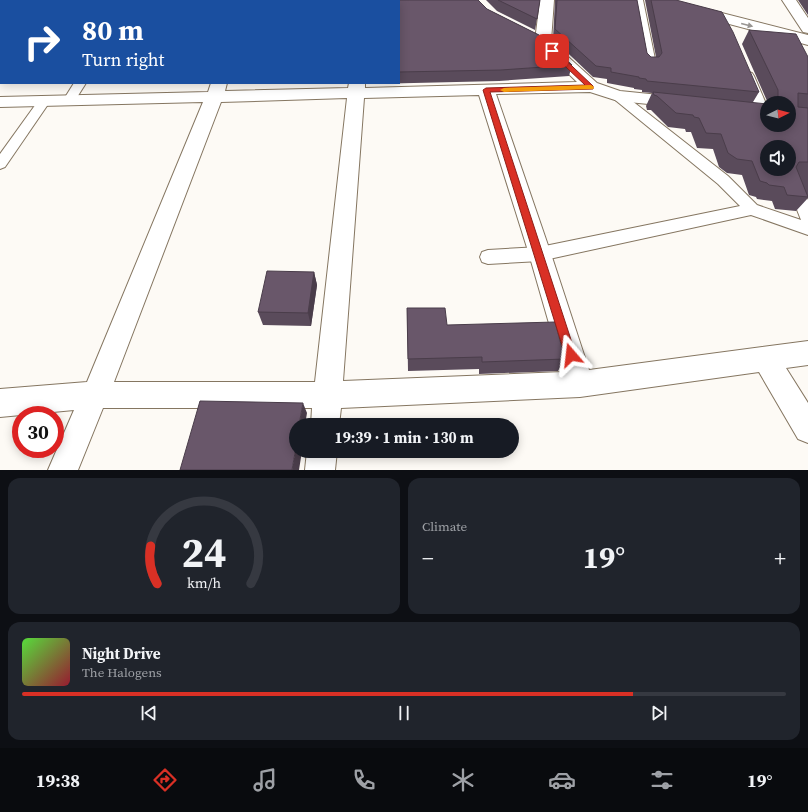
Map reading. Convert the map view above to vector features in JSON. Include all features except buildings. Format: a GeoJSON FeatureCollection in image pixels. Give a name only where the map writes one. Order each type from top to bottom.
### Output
{"type":"FeatureCollection","features":[{"type":"Feature","properties":{"kind":"street"},"geometry":{"type":"LineString","coordinates":[[542,42],[547,0]]}},
{"type":"Feature","properties":{"kind":"street"},"geometry":{"type":"LineString","coordinates":[[658,0],[724,20],[808,40]]}},
{"type":"Feature","properties":{"kind":"street"},"geometry":{"type":"LineString","coordinates":[[789,0],[808,29]]}},
{"type":"Feature","properties":{"kind":"street"},"geometry":{"type":"LineString","coordinates":[[528,33],[542,42],[591,87]]}},
{"type":"Feature","properties":{"kind":"street"},"geometry":{"type":"LineString","coordinates":[[0,102],[217,89],[356,88],[486,90],[591,87],[618,96],[694,104]]}},
{"type":"Feature","properties":{"kind":"street"},"geometry":{"type":"LineString","coordinates":[[326,418],[356,88]]}},
{"type":"Feature","properties":{"kind":"street"},"geometry":{"type":"LineString","coordinates":[[63,470],[95,395],[217,89]]}},
{"type":"Feature","properties":{"kind":"street"},"geometry":{"type":"LineString","coordinates":[[486,90],[540,254],[580,384]]}},
{"type":"Feature","properties":{"kind":"street"},"geometry":{"type":"LineString","coordinates":[[0,403],[95,395],[329,395],[580,384],[766,360],[808,353]]}},
{"type":"Feature","properties":{"kind":"street"},"geometry":{"type":"LineString","coordinates":[[766,360],[808,429]]}},
{"type":"Feature","properties":{"kind":"street"},"geometry":{"type":"LineString","coordinates":[[320,470],[321,458]]}},
{"type":"Feature","properties":{"kind":"lane"},"geometry":{"type":"LineString","coordinates":[[638,0],[650,64]]}},
{"type":"Feature","properties":{"kind":"lane"},"geometry":{"type":"LineString","coordinates":[[724,20],[730,34]]}},
{"type":"Feature","properties":{"kind":"lane"},"geometry":{"type":"LineString","coordinates":[[745,69],[759,111]]}},
{"type":"Feature","properties":{"kind":"lane"},"geometry":{"type":"LineString","coordinates":[[70,99],[79,84]]}},
{"type":"Feature","properties":{"kind":"lane"},"geometry":{"type":"LineString","coordinates":[[618,96],[723,180],[752,209],[808,229]]}},
{"type":"Feature","properties":{"kind":"lane"},"geometry":{"type":"LineString","coordinates":[[0,164],[45,100]]}},
{"type":"Feature","properties":{"kind":"lane"},"geometry":{"type":"LineString","coordinates":[[793,182],[808,219]]}},
{"type":"Feature","properties":{"kind":"lane"},"geometry":{"type":"LineString","coordinates":[[488,257],[540,254],[752,209]]}},
{"type":"Feature","properties":{"kind":"slow traffic"},"geometry":{"type":"LineString","coordinates":[[504,90],[591,87]]}},
{"type":"Feature","properties":{"kind":"route"},"geometry":{"type":"LineString","coordinates":[[552,51],[591,87],[486,90],[540,254],[571,355]]}}]}
